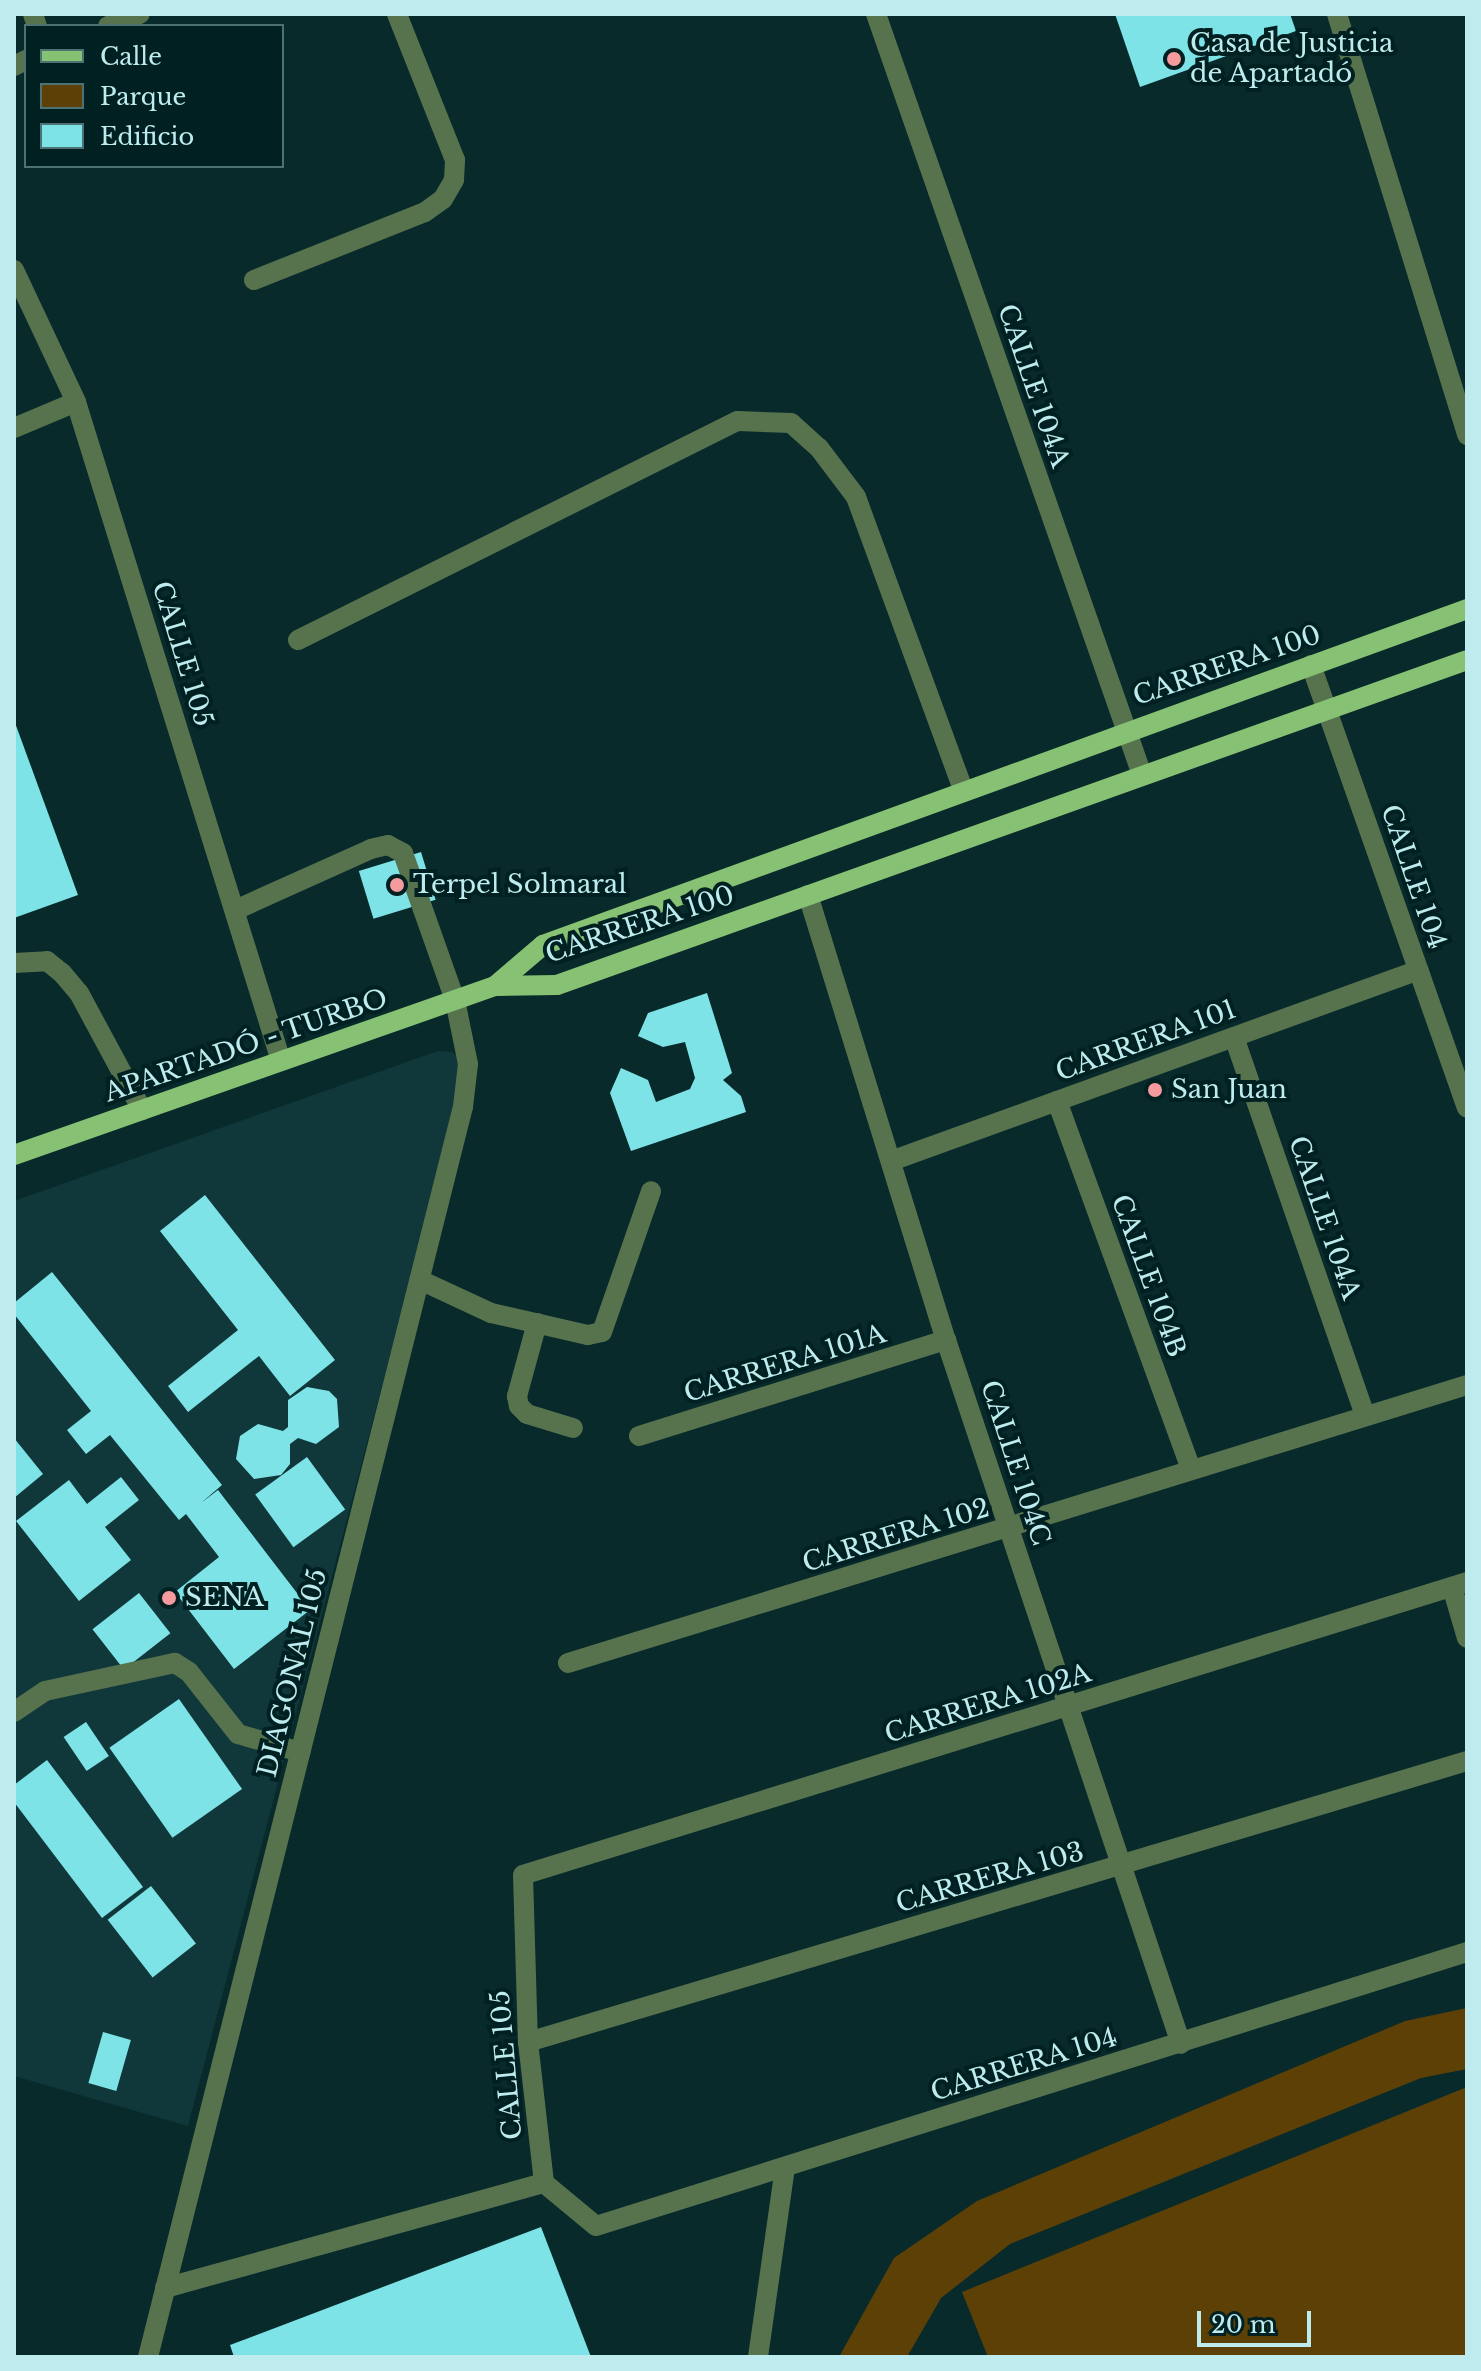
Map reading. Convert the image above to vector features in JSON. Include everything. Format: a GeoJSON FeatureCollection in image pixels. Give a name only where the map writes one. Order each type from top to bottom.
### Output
{"type":"FeatureCollection","features":[{"type":"Feature","properties":{"kind":"main road","name":"CARRERA 100"},"geometry":{"type":"LineString","coordinates":[[495,986],[543,945],[1126,729],[1467,609]]}},
{"type":"Feature","properties":{"kind":"main road","name":"CARRERA 100"},"geometry":{"type":"LineString","coordinates":[[495,986],[557,985],[1467,660]]}},
{"type":"Feature","properties":{"kind":"main road","name":"APARTADÓ - TURBO"},"geometry":{"type":"LineString","coordinates":[[14,1155],[495,986]]}},
{"type":"Feature","properties":{"kind":"street"},"geometry":{"type":"LineString","coordinates":[[113,24],[140,14]]}},
{"type":"Feature","properties":{"kind":"street"},"geometry":{"type":"LineString","coordinates":[[254,280],[425,212],[443,199],[454,180],[455,160],[397,14]]}},
{"type":"Feature","properties":{"kind":"street","name":"CALLE 104A"},"geometry":{"type":"LineString","coordinates":[[876,14],[1142,775]]}},
{"type":"Feature","properties":{"kind":"street"},"geometry":{"type":"LineString","coordinates":[[1337,14],[1467,435]]}},
{"type":"Feature","properties":{"kind":"street","name":"CALLE 105"},"geometry":{"type":"LineString","coordinates":[[14,270],[76,402],[281,1061]]}},
{"type":"Feature","properties":{"kind":"street"},"geometry":{"type":"LineString","coordinates":[[14,428],[76,402]]}},
{"type":"Feature","properties":{"kind":"street"},"geometry":{"type":"LineString","coordinates":[[298,640],[738,421],[791,423],[819,448],[856,497],[963,789]]}},
{"type":"Feature","properties":{"kind":"street","name":"CALLE 104"},"geometry":{"type":"LineString","coordinates":[[1311,665],[1467,1107]]}},
{"type":"Feature","properties":{"kind":"street","name":"DIAGONAL 105"},"geometry":{"type":"LineString","coordinates":[[148,2357],[463,1107],[468,1064],[455,1000],[413,870],[403,853],[388,845],[235,910]]}},
{"type":"Feature","properties":{"kind":"street","name":"CALLE 104C"},"geometry":{"type":"LineString","coordinates":[[808,895],[946,1340],[1181,2044]]}},
{"type":"Feature","properties":{"kind":"street"},"geometry":{"type":"LineString","coordinates":[[14,963],[47,961],[62,973],[79,993],[142,1110]]}},
{"type":"Feature","properties":{"kind":"street","name":"CARRERA 101"},"geometry":{"type":"LineString","coordinates":[[891,1161],[1419,970]]}},
{"type":"Feature","properties":{"kind":"street","name":"CALLE 104A"},"geometry":{"type":"LineString","coordinates":[[1234,1037],[1365,1416]]}},
{"type":"Feature","properties":{"kind":"street","name":"CALLE 104B"},"geometry":{"type":"LineString","coordinates":[[1057,1101],[1191,1469]]}},
{"type":"Feature","properties":{"kind":"street"},"geometry":{"type":"LineString","coordinates":[[420,1280],[491,1313],[588,1335],[602,1332],[651,1191]]}},
{"type":"Feature","properties":{"kind":"street"},"geometry":{"type":"LineString","coordinates":[[537,1323],[517,1396],[519,1406],[527,1414],[573,1428]]}},
{"type":"Feature","properties":{"kind":"street","name":"CARRERA 101A"},"geometry":{"type":"LineString","coordinates":[[639,1436],[946,1340]]}},
{"type":"Feature","properties":{"kind":"street","name":"CARRERA 102"},"geometry":{"type":"LineString","coordinates":[[568,1663],[1467,1385]]}},
{"type":"Feature","properties":{"kind":"street"},"geometry":{"type":"LineString","coordinates":[[1460,1584],[1467,1638]]}},
{"type":"Feature","properties":{"kind":"street","name":"CARRERA 102A"},"geometry":{"type":"LineString","coordinates":[[523,1875],[1460,1584]]}},
{"type":"Feature","properties":{"kind":"street"},"geometry":{"type":"LineString","coordinates":[[14,1712],[45,1691],[175,1663],[189,1672],[238,1734],[300,1752]]}},
{"type":"Feature","properties":{"kind":"street","name":"CARRERA 103"},"geometry":{"type":"LineString","coordinates":[[528,2042],[1467,1761]]}},
{"type":"Feature","properties":{"kind":"street","name":"CALLE 105"},"geometry":{"type":"LineString","coordinates":[[523,1875],[528,2042],[544,2183]]}},
{"type":"Feature","properties":{"kind":"street","name":"CARRERA 104"},"geometry":{"type":"LineString","coordinates":[[544,2183],[596,2226],[1467,1952]]}},
{"type":"Feature","properties":{"kind":"street"},"geometry":{"type":"LineString","coordinates":[[758,2357],[785,2167]]}},
{"type":"Feature","properties":{"kind":"street"},"geometry":{"type":"LineString","coordinates":[[165,2288],[544,2183]]}},
{"type":"Feature","properties":{"kind":"shaded area","name":"SENA"},"geometry":{"type":"Polygon","coordinates":[[[438,1051],[452,1052],[461,1061],[462,1080],[188,2126],[14,2076],[14,1201],[438,1051]]]}},
{"type":"Feature","properties":{"kind":"green space"},"geometry":{"type":"Polygon","coordinates":[[[1467,2008],[1467,2069],[1421,2078],[1010,2244],[941,2298],[907,2357],[839,2357],[894,2258],[977,2201],[1405,2021],[1467,2008]]]}},
{"type":"Feature","properties":{"kind":"green space"},"geometry":{"type":"Polygon","coordinates":[[[1467,2087],[1467,2357],[988,2357],[962,2292],[1467,2087]]]}},
{"type":"Feature","properties":{"kind":"building","name":"Casa de Justicia de Apartadó"},"geometry":{"type":"Polygon","coordinates":[[[1115,14],[1290,14],[1296,31],[1140,87],[1115,14]]]}},
{"type":"Feature","properties":{"kind":"building"},"geometry":{"type":"Polygon","coordinates":[[[14,720],[78,895],[14,918],[14,720]]]}},
{"type":"Feature","properties":{"kind":"building","name":"Terpel Solmaral"},"geometry":{"type":"Polygon","coordinates":[[[421,852],[436,900],[373,919],[359,871],[421,852]]]}},
{"type":"Feature","properties":{"kind":"building"},"geometry":{"type":"Polygon","coordinates":[[[707,993],[732,1073],[723,1080],[741,1096],[746,1112],[631,1151],[610,1093],[621,1068],[648,1080],[656,1102],[690,1089],[695,1078],[685,1042],[663,1047],[638,1036],[648,1013],[707,993]]]}},
{"type":"Feature","properties":{"kind":"building"},"geometry":{"type":"Polygon","coordinates":[[[205,1195],[335,1360],[290,1396],[259,1356],[188,1412],[168,1386],[238,1330],[160,1231],[205,1195]]]}},
{"type":"Feature","properties":{"kind":"building"},"geometry":{"type":"Polygon","coordinates":[[[52,1272],[222,1485],[201,1503],[218,1490],[310,1610],[234,1669],[175,1592],[219,1557],[186,1514],[179,1520],[110,1435],[86,1454],[67,1430],[91,1411],[14,1314],[14,1303],[52,1272]]]}},
{"type":"Feature","properties":{"kind":"building"},"geometry":{"type":"Polygon","coordinates":[[[307,1387],[329,1391],[337,1399],[339,1427],[316,1444],[298,1438],[290,1444],[290,1464],[281,1475],[254,1479],[236,1459],[240,1436],[258,1424],[283,1431],[288,1427],[288,1400],[307,1387]]]}},
{"type":"Feature","properties":{"kind":"building"},"geometry":{"type":"Polygon","coordinates":[[[14,1438],[43,1474],[14,1498],[14,1438]]]}},
{"type":"Feature","properties":{"kind":"building"},"geometry":{"type":"Polygon","coordinates":[[[307,1457],[345,1510],[293,1547],[255,1495],[307,1457]]]}},
{"type":"Feature","properties":{"kind":"building"},"geometry":{"type":"Polygon","coordinates":[[[121,1477],[139,1500],[105,1527],[131,1560],[79,1601],[16,1521],[69,1480],[87,1504],[121,1477]]]}},
{"type":"Feature","properties":{"kind":"building"},"geometry":{"type":"Polygon","coordinates":[[[139,1593],[170,1633],[124,1670],[93,1629],[139,1593]]]}},
{"type":"Feature","properties":{"kind":"building"},"geometry":{"type":"Polygon","coordinates":[[[179,1699],[242,1789],[172,1838],[109,1748],[179,1699]]]}},
{"type":"Feature","properties":{"kind":"building"},"geometry":{"type":"Polygon","coordinates":[[[86,1722],[109,1756],[87,1771],[64,1737],[86,1722]]]}},
{"type":"Feature","properties":{"kind":"building"},"geometry":{"type":"Polygon","coordinates":[[[47,1760],[143,1887],[102,1918],[14,1802],[14,1785],[47,1760]]]}},
{"type":"Feature","properties":{"kind":"building"},"geometry":{"type":"Polygon","coordinates":[[[151,1886],[196,1944],[153,1977],[108,1920],[151,1886]]]}},
{"type":"Feature","properties":{"kind":"building"},"geometry":{"type":"Polygon","coordinates":[[[103,2032],[131,2040],[116,2091],[88,2083],[103,2032]]]}},
{"type":"Feature","properties":{"kind":"building"},"geometry":{"type":"Polygon","coordinates":[[[541,2227],[591,2357],[234,2357],[230,2345],[541,2227]]]}},
{"type":"Feature","properties":{"kind":"place","name":"Casa de Justicia de Apartadó"},"geometry":{"type":"Point","coordinates":[1174,59]}},
{"type":"Feature","properties":{"kind":"place","name":"Terpel Solmaral"},"geometry":{"type":"Point","coordinates":[397,885]}},
{"type":"Feature","properties":{"kind":"place","name":"San Juan"},"geometry":{"type":"Point","coordinates":[1155,1090]}},
{"type":"Feature","properties":{"kind":"place","name":"SENA"},"geometry":{"type":"Point","coordinates":[169,1598]}}]}
